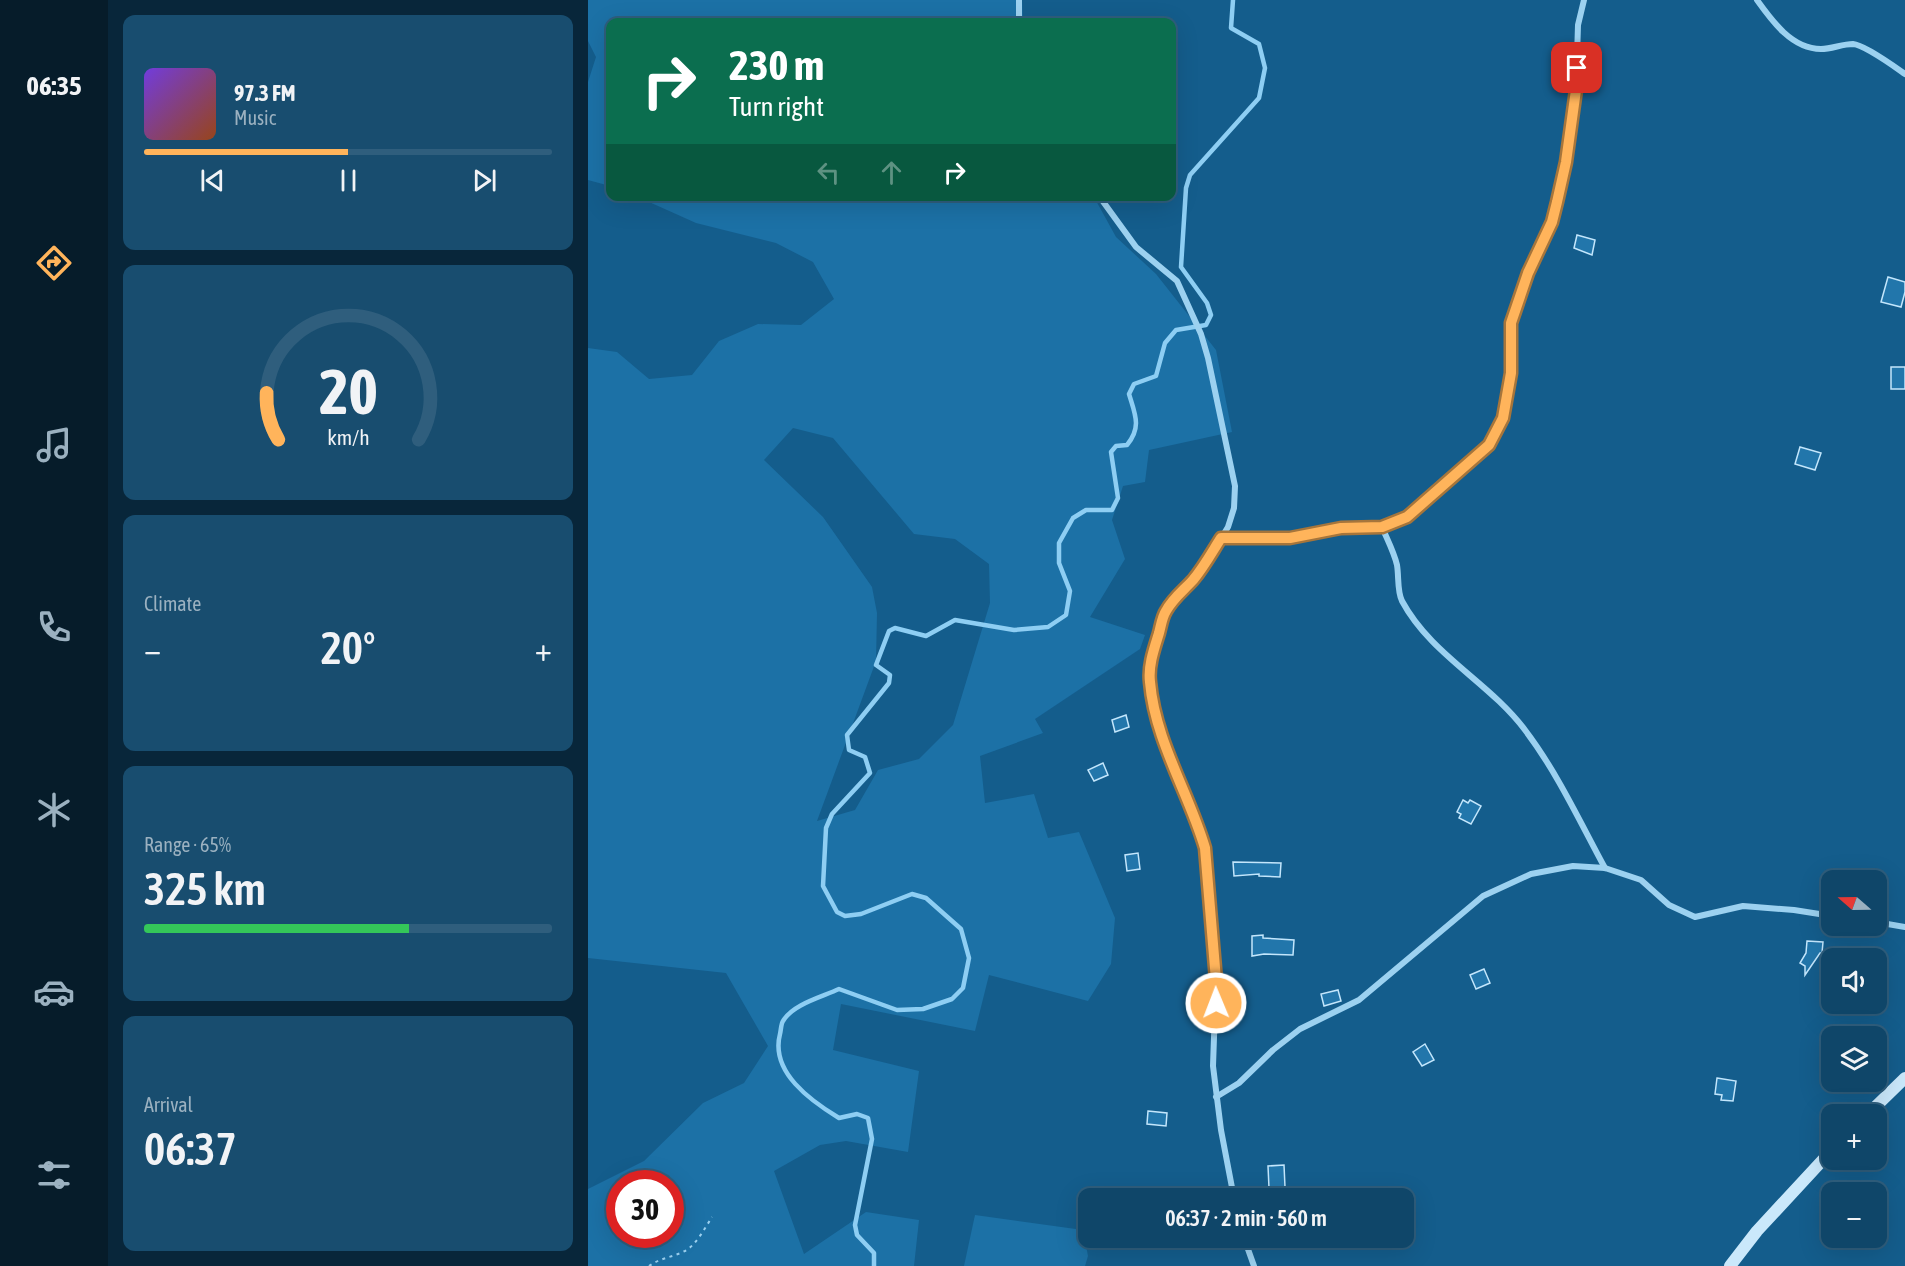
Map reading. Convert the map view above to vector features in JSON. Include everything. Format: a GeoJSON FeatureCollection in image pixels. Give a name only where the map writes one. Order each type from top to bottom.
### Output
{"type":"FeatureCollection","features":[{"type":"Feature","properties":{"kind":"street"},"geometry":{"type":"LineString","coordinates":[[1019,0],[1019,18]]}},
{"type":"Feature","properties":{"kind":"street"},"geometry":{"type":"LineString","coordinates":[[1221,538],[1290,538],[1341,528],[1382,527],[1407,517],[1489,445],[1503,418],[1511,373],[1511,323],[1528,273],[1552,222],[1566,162],[1576,90],[1578,25],[1584,0]]}},
{"type":"Feature","properties":{"kind":"street"},"geometry":{"type":"LineString","coordinates":[[1757,0],[1775,25],[1804,47],[1821,50],[1855,44],[1886,60],[1905,74]]}},
{"type":"Feature","properties":{"kind":"street"},"geometry":{"type":"LineString","coordinates":[[1103,201],[1136,247],[1177,281],[1201,334],[1208,358],[1235,486],[1234,507],[1228,527],[1204,566],[1180,592],[1165,613],[1152,654],[1149,681],[1156,716],[1205,848],[1216,980],[1213,1066],[1232,1188]]}},
{"type":"Feature","properties":{"kind":"street"},"geometry":{"type":"LineString","coordinates":[[1382,527],[1397,565],[1401,599],[1417,623],[1439,648],[1497,699],[1525,729],[1561,786],[1605,868]]}},
{"type":"Feature","properties":{"kind":"street"},"geometry":{"type":"LineString","coordinates":[[1216,1096],[1239,1083],[1273,1050],[1300,1029],[1359,1000],[1483,896],[1531,874],[1573,866],[1605,868],[1641,880],[1669,905],[1695,917],[1743,906],[1821,914]]}},
{"type":"Feature","properties":{"kind":"street"},"geometry":{"type":"LineString","coordinates":[[1887,924],[1905,927]]}},
{"type":"Feature","properties":{"kind":"street"},"geometry":{"type":"LineString","coordinates":[[1878,1104],[1905,1078]]}},
{"type":"Feature","properties":{"kind":"street"},"geometry":{"type":"LineString","coordinates":[[1730,1266],[1757,1231],[1821,1162]]}},
{"type":"Feature","properties":{"kind":"street"},"geometry":{"type":"LineString","coordinates":[[1248,1248],[1254,1266]]}},
{"type":"Feature","properties":{"kind":"path"},"geometry":{"type":"LineString","coordinates":[[649,1266],[656,1261],[687,1250],[712,1217]]}},
{"type":"Feature","properties":{"kind":"shaded area"},"geometry":{"type":"Polygon","coordinates":[[[588,0],[1022,0],[1023,18],[606,18],[606,185],[588,180],[588,82],[596,57],[588,41],[588,0]]]}},
{"type":"Feature","properties":{"kind":"shaded area"},"geometry":{"type":"Polygon","coordinates":[[[647,201],[1096,201],[1116,237],[1156,274],[1216,350],[1232,432],[1149,450],[1145,482],[1123,486],[1112,520],[1125,559],[1090,617],[1145,635],[1140,649],[1035,719],[1043,733],[980,756],[985,803],[1034,794],[1048,838],[1079,832],[1115,918],[1111,964],[1088,1001],[989,975],[975,1031],[841,1004],[833,1050],[919,1071],[908,1152],[846,1141],[820,1145],[774,1171],[804,1254],[866,1212],[919,1220],[914,1266],[588,1266],[588,1189],[606,1180],[606,1248],[684,1248],[684,1170],[626,1170],[644,1161],[703,1103],[744,1083],[768,1046],[726,973],[588,958],[588,348],[617,352],[649,379],[692,375],[719,341],[758,324],[801,325],[834,299],[813,262],[776,243],[696,223],[647,201]],[[793,428],[764,460],[823,517],[872,587],[877,613],[876,661],[817,821],[855,810],[878,770],[919,759],[953,725],[990,603],[989,564],[955,539],[914,534],[833,438],[793,428]]]}},
{"type":"Feature","properties":{"kind":"shaded area"},"geometry":{"type":"Polygon","coordinates":[[[975,1215],[1078,1229],[1078,1248],[1086,1248],[1088,1256],[1085,1266],[964,1266],[975,1215]]]}},
{"type":"Feature","properties":{"kind":"building"},"geometry":{"type":"Polygon","coordinates":[[[1577,235],[1595,240],[1592,255],[1574,248],[1577,235]]]}},
{"type":"Feature","properties":{"kind":"building"},"geometry":{"type":"Polygon","coordinates":[[[1888,277],[1905,282],[1901,307],[1881,302],[1888,277]]]}},
{"type":"Feature","properties":{"kind":"building"},"geometry":{"type":"Polygon","coordinates":[[[1891,367],[1905,367],[1905,389],[1891,389],[1891,367]]]}},
{"type":"Feature","properties":{"kind":"building"},"geometry":{"type":"Polygon","coordinates":[[[1800,447],[1821,453],[1815,470],[1795,464],[1800,447]]]}},
{"type":"Feature","properties":{"kind":"building"},"geometry":{"type":"Polygon","coordinates":[[[1126,715],[1129,727],[1115,732],[1112,720],[1126,715]]]}},
{"type":"Feature","properties":{"kind":"building"},"geometry":{"type":"Polygon","coordinates":[[[1103,763],[1108,775],[1094,781],[1088,770],[1103,763]]]}},
{"type":"Feature","properties":{"kind":"building"},"geometry":{"type":"Polygon","coordinates":[[[1463,800],[1468,803],[1470,800],[1481,806],[1471,824],[1459,818],[1461,814],[1457,812],[1463,800]]]}},
{"type":"Feature","properties":{"kind":"building"},"geometry":{"type":"Polygon","coordinates":[[[1138,853],[1140,869],[1127,871],[1125,855],[1138,853]]]}},
{"type":"Feature","properties":{"kind":"building"},"geometry":{"type":"Polygon","coordinates":[[[1233,862],[1281,863],[1280,877],[1259,876],[1259,874],[1234,876],[1233,862]]]}},
{"type":"Feature","properties":{"kind":"building"},"geometry":{"type":"Polygon","coordinates":[[[1263,935],[1263,938],[1294,940],[1293,955],[1252,956],[1252,936],[1263,935]]]}},
{"type":"Feature","properties":{"kind":"building"},"geometry":{"type":"Polygon","coordinates":[[[1807,941],[1823,942],[1821,953],[1805,975],[1805,966],[1800,963],[1806,953],[1807,941]]]}},
{"type":"Feature","properties":{"kind":"building"},"geometry":{"type":"Polygon","coordinates":[[[1484,969],[1490,983],[1476,989],[1470,975],[1484,969]]]}},
{"type":"Feature","properties":{"kind":"building"},"geometry":{"type":"Polygon","coordinates":[[[1338,990],[1341,1001],[1324,1006],[1321,994],[1338,990]]]}},
{"type":"Feature","properties":{"kind":"building"},"geometry":{"type":"Polygon","coordinates":[[[1425,1044],[1434,1060],[1422,1066],[1413,1052],[1425,1044]]]}},
{"type":"Feature","properties":{"kind":"building"},"geometry":{"type":"Polygon","coordinates":[[[1717,1078],[1736,1081],[1733,1101],[1721,1100],[1722,1095],[1715,1094],[1717,1078]]]}},
{"type":"Feature","properties":{"kind":"building"},"geometry":{"type":"Polygon","coordinates":[[[1148,1111],[1167,1113],[1166,1126],[1147,1124],[1148,1111]]]}},
{"type":"Feature","properties":{"kind":"building"},"geometry":{"type":"Polygon","coordinates":[[[1284,1165],[1285,1187],[1269,1188],[1268,1166],[1284,1165]]]}},
{"type":"Feature","properties":{"kind":"waterway"},"geometry":{"type":"LineString","coordinates":[[874,1266],[874,1253],[857,1235],[855,1225],[872,1139],[868,1118],[857,1114],[839,1118],[795,1084],[781,1061],[779,1048],[782,1024],[794,1010],[839,989],[897,1010],[923,1009],[952,999],[963,988],[969,958],[961,929],[926,898],[912,894],[861,914],[845,916],[837,912],[823,886],[826,828],[832,814],[870,773],[865,757],[849,750],[847,735],[889,683],[890,675],[876,665],[889,631],[895,628],[926,636],[955,620],[1014,630],[1048,627],[1066,615],[1070,591],[1059,563],[1059,543],[1073,518],[1086,510],[1112,510],[1118,498],[1111,452],[1116,446],[1127,445],[1136,426],[1129,394],[1134,384],[1156,376],[1165,343],[1176,330],[1206,325],[1211,315],[1207,303],[1181,267],[1186,188],[1190,175],[1259,98],[1265,68],[1259,44],[1231,28],[1233,0]]}},
{"type":"Feature","properties":{"kind":"route"},"geometry":{"type":"LineString","coordinates":[[1216,1003],[1205,848],[1156,716],[1149,681],[1152,654],[1165,613],[1180,592],[1204,566],[1221,538],[1290,538],[1341,528],[1382,527],[1407,517],[1489,445],[1503,418],[1511,373],[1511,323],[1528,273],[1552,222],[1557,202],[1566,162],[1577,68]]}}]}
